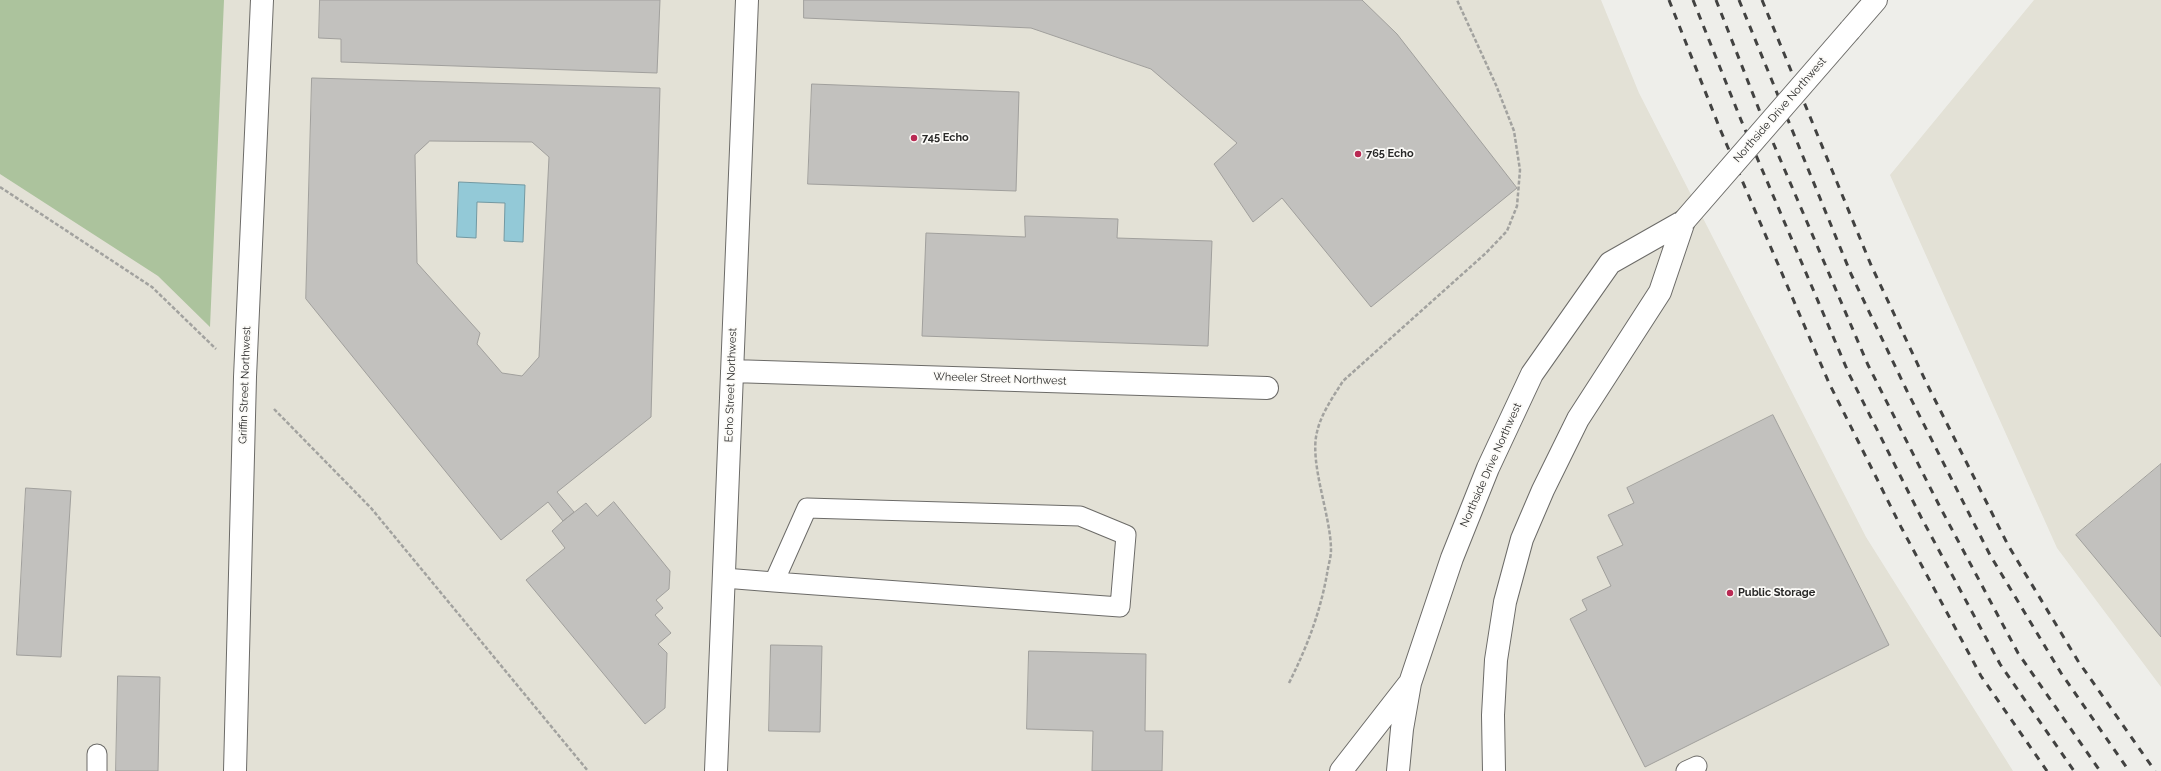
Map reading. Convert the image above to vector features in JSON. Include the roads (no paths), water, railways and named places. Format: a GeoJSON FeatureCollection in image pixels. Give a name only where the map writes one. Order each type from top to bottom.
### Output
{"type":"FeatureCollection","features":[{"type":"Feature","properties":{"kind":"main road","name":"Griffin Street Northwest"},"geometry":{"type":"LineString","coordinates":[[235,771],[244,377],[262,0]]}},
{"type":"Feature","properties":{"kind":"main road","name":"Echo Street Northwest"},"geometry":{"type":"LineString","coordinates":[[716,771],[747,0]]}},
{"type":"Feature","properties":{"kind":"main road","name":"Northside Drive Northwest"},"geometry":{"type":"LineString","coordinates":[[1398,771],[1402,729],[1410,683],[1456,546],[1488,468],[1532,374],[1610,263],[1684,221],[1876,0]]}},
{"type":"Feature","properties":{"kind":"main road","name":"Northside Drive Northwest"},"geometry":{"type":"LineString","coordinates":[[1494,771],[1493,715],[1496,660],[1505,602],[1522,539],[1543,490],[1578,419],[1660,292],[1684,221]]}},
{"type":"Feature","properties":{"kind":"main road","name":"Wheeler Street Northwest"},"geometry":{"type":"LineString","coordinates":[[732,371],[1267,388]]}},
{"type":"Feature","properties":{"kind":"main road"},"geometry":{"type":"LineString","coordinates":[[1342,771],[1410,683]]}},
{"type":"Feature","properties":{"kind":"lane"},"geometry":{"type":"LineString","coordinates":[[724,578],[774,582],[1120,607],[1126,535],[1080,516],[807,508],[774,582]]}},
{"type":"Feature","properties":{"kind":"water"},"geometry":{"type":"Polygon","coordinates":[[[459,182],[525,185],[523,242],[504,241],[505,203],[477,202],[476,238],[457,237],[459,182]]]}},
{"type":"Feature","properties":{"kind":"railway"},"geometry":{"type":"LineString","coordinates":[[1669,0],[1720,129],[1829,383],[1901,527],[1981,676],[2047,771]]}},
{"type":"Feature","properties":{"kind":"railway"},"geometry":{"type":"LineString","coordinates":[[1693,0],[1741,120],[1849,374],[1921,517],[2000,664],[2074,771]]}},
{"type":"Feature","properties":{"kind":"railway"},"geometry":{"type":"LineString","coordinates":[[1716,0],[1760,112],[1868,365],[1940,507],[2018,653],[2100,771]]}},
{"type":"Feature","properties":{"kind":"railway"},"geometry":{"type":"LineString","coordinates":[[1739,0],[1851,274],[1907,391],[1990,555],[2061,673],[2129,771]]}},
{"type":"Feature","properties":{"kind":"railway"},"geometry":{"type":"LineString","coordinates":[[1762,0],[1871,265],[1926,382],[2008,545],[2078,661],[2155,771]]}},
{"type":"Feature","properties":{"kind":"place","name":"745 Echo"},"geometry":{"type":"Point","coordinates":[914,138]}},
{"type":"Feature","properties":{"kind":"place","name":"765 Echo"},"geometry":{"type":"Point","coordinates":[1358,154]}},
{"type":"Feature","properties":{"kind":"place","name":"Public Storage"},"geometry":{"type":"Point","coordinates":[1730,593]}}]}
